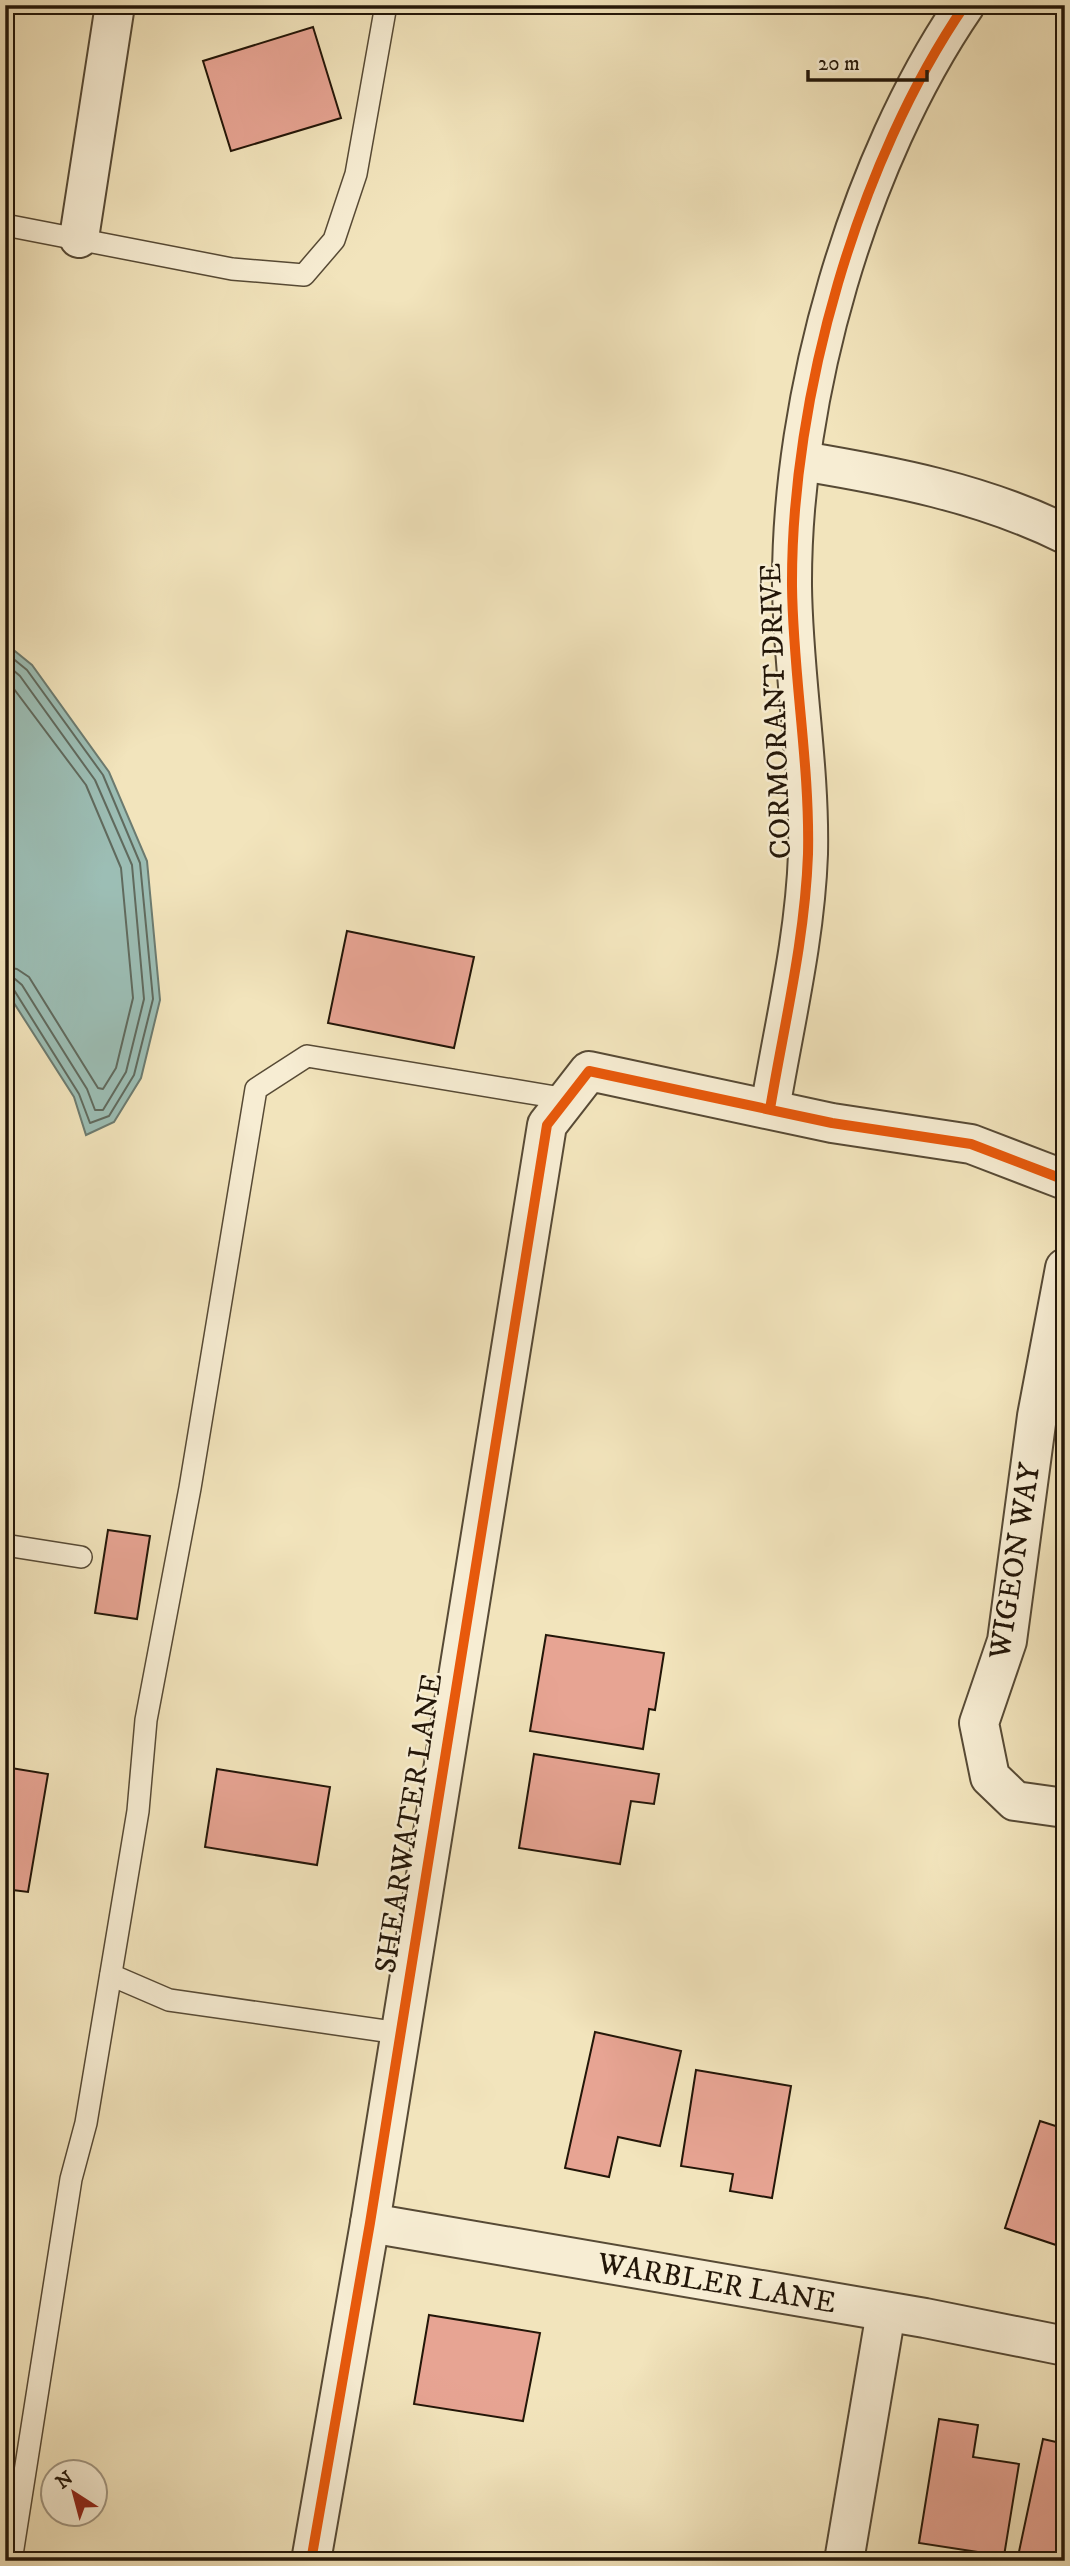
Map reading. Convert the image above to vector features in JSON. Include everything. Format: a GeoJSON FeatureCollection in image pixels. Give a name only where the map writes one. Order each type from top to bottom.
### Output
{"type":"FeatureCollection","features":[{"type":"Feature","properties":{"kind":"street"},"geometry":{"type":"LineString","coordinates":[[79,238],[115,5]]}},
{"type":"Feature","properties":{"kind":"street","name":"CORMORANT DRIVE"},"geometry":{"type":"LineString","coordinates":[[770,1109],[803,914],[808,856],[808,792],[794,656],[792,585],[793,544],[802,461],[817,365],[847,258],[877,174],[910,101],[965,5]]}},
{"type":"Feature","properties":{"kind":"street"},"geometry":{"type":"LineString","coordinates":[[802,461],[938,487],[988,502],[1065,534]]}},
{"type":"Feature","properties":{"kind":"street","name":"SHEARWATER LANE"},"geometry":{"type":"LineString","coordinates":[[312,2561],[370,2223],[398,2033],[547,1125],[589,1071],[770,1109]]}},
{"type":"Feature","properties":{"kind":"street"},"geometry":{"type":"LineString","coordinates":[[770,1109],[971,1144],[1065,1180]]}},
{"type":"Feature","properties":{"kind":"street","name":"WIGEON WAY"},"geometry":{"type":"LineString","coordinates":[[1065,1268],[1037,1416],[1007,1641],[979,1723],[990,1777],[1016,1801],[1065,1808]]}},
{"type":"Feature","properties":{"kind":"street","name":"WARBLER LANE"},"geometry":{"type":"LineString","coordinates":[[370,2223],[886,2312],[1065,2346]]}},
{"type":"Feature","properties":{"kind":"street"},"geometry":{"type":"LineString","coordinates":[[844,2561],[886,2312]]}},
{"type":"Feature","properties":{"kind":"lane"},"geometry":{"type":"LineString","coordinates":[[5,225],[232,269],[303,275],[334,240],[356,174],[386,5]]}},
{"type":"Feature","properties":{"kind":"lane"},"geometry":{"type":"LineString","coordinates":[[11,2561],[71,2179],[86,2123],[138,1811],[146,1720],[190,1488],[256,1089],[307,1056],[567,1099]]}},
{"type":"Feature","properties":{"kind":"lane"},"geometry":{"type":"LineString","coordinates":[[5,1545],[81,1557]]}},
{"type":"Feature","properties":{"kind":"lane"},"geometry":{"type":"LineString","coordinates":[[111,1975],[169,2000],[398,2033]]}},
{"type":"Feature","properties":{"kind":"water"},"geometry":{"type":"Polygon","coordinates":[[[5,643],[32,665],[109,772],[147,861],[160,1000],[141,1078],[114,1122],[86,1135],[74,1097],[5,989],[5,643]]]}},
{"type":"Feature","properties":{"kind":"building"},"geometry":{"type":"Polygon","coordinates":[[[313,27],[341,118],[231,151],[203,61],[313,27]]]}},
{"type":"Feature","properties":{"kind":"building"},"geometry":{"type":"Polygon","coordinates":[[[347,931],[474,957],[454,1048],[328,1023],[347,931]]]}},
{"type":"Feature","properties":{"kind":"building"},"geometry":{"type":"Polygon","coordinates":[[[108,1530],[150,1536],[137,1619],[95,1613],[108,1530]]]}},
{"type":"Feature","properties":{"kind":"building"},"geometry":{"type":"Polygon","coordinates":[[[546,1635],[664,1653],[655,1710],[649,1709],[643,1749],[530,1731],[546,1635]]]}},
{"type":"Feature","properties":{"kind":"building"},"geometry":{"type":"Polygon","coordinates":[[[534,1754],[659,1774],[654,1804],[631,1801],[620,1864],[519,1848],[534,1754]]]}},
{"type":"Feature","properties":{"kind":"building"},"geometry":{"type":"Polygon","coordinates":[[[5,1767],[48,1774],[28,1892],[5,1889],[5,1767]]]}},
{"type":"Feature","properties":{"kind":"building"},"geometry":{"type":"Polygon","coordinates":[[[217,1769],[330,1787],[317,1865],[205,1847],[217,1769]]]}},
{"type":"Feature","properties":{"kind":"building"},"geometry":{"type":"Polygon","coordinates":[[[595,2032],[681,2051],[660,2146],[618,2137],[609,2177],[565,2168],[595,2032]]]}},
{"type":"Feature","properties":{"kind":"building"},"geometry":{"type":"Polygon","coordinates":[[[696,2070],[791,2086],[772,2198],[730,2191],[733,2174],[681,2166],[696,2070]]]}},
{"type":"Feature","properties":{"kind":"building"},"geometry":{"type":"Polygon","coordinates":[[[1040,2121],[1065,2129],[1065,2248],[1005,2228],[1040,2121]]]}},
{"type":"Feature","properties":{"kind":"building"},"geometry":{"type":"Polygon","coordinates":[[[429,2315],[540,2333],[523,2421],[414,2404],[429,2315]]]}},
{"type":"Feature","properties":{"kind":"building"},"geometry":{"type":"Polygon","coordinates":[[[939,2419],[978,2425],[973,2457],[1019,2464],[1004,2556],[919,2543],[939,2419]]]}},
{"type":"Feature","properties":{"kind":"building"},"geometry":{"type":"Polygon","coordinates":[[[1043,2439],[1065,2444],[1065,2561],[1017,2561],[1043,2439]]]}},
{"type":"Feature","properties":{"kind":"cycle path"},"geometry":{"type":"LineString","coordinates":[[770,1109],[803,918],[808,854],[792,586],[795,513],[804,437],[818,360],[838,283],[863,208],[893,135],[927,67],[965,5]]}},
{"type":"Feature","properties":{"kind":"cycle path"},"geometry":{"type":"LineString","coordinates":[[311,2561],[370,2223],[547,1125],[589,1071],[832,1123],[971,1144],[1065,1180]]}}]}
